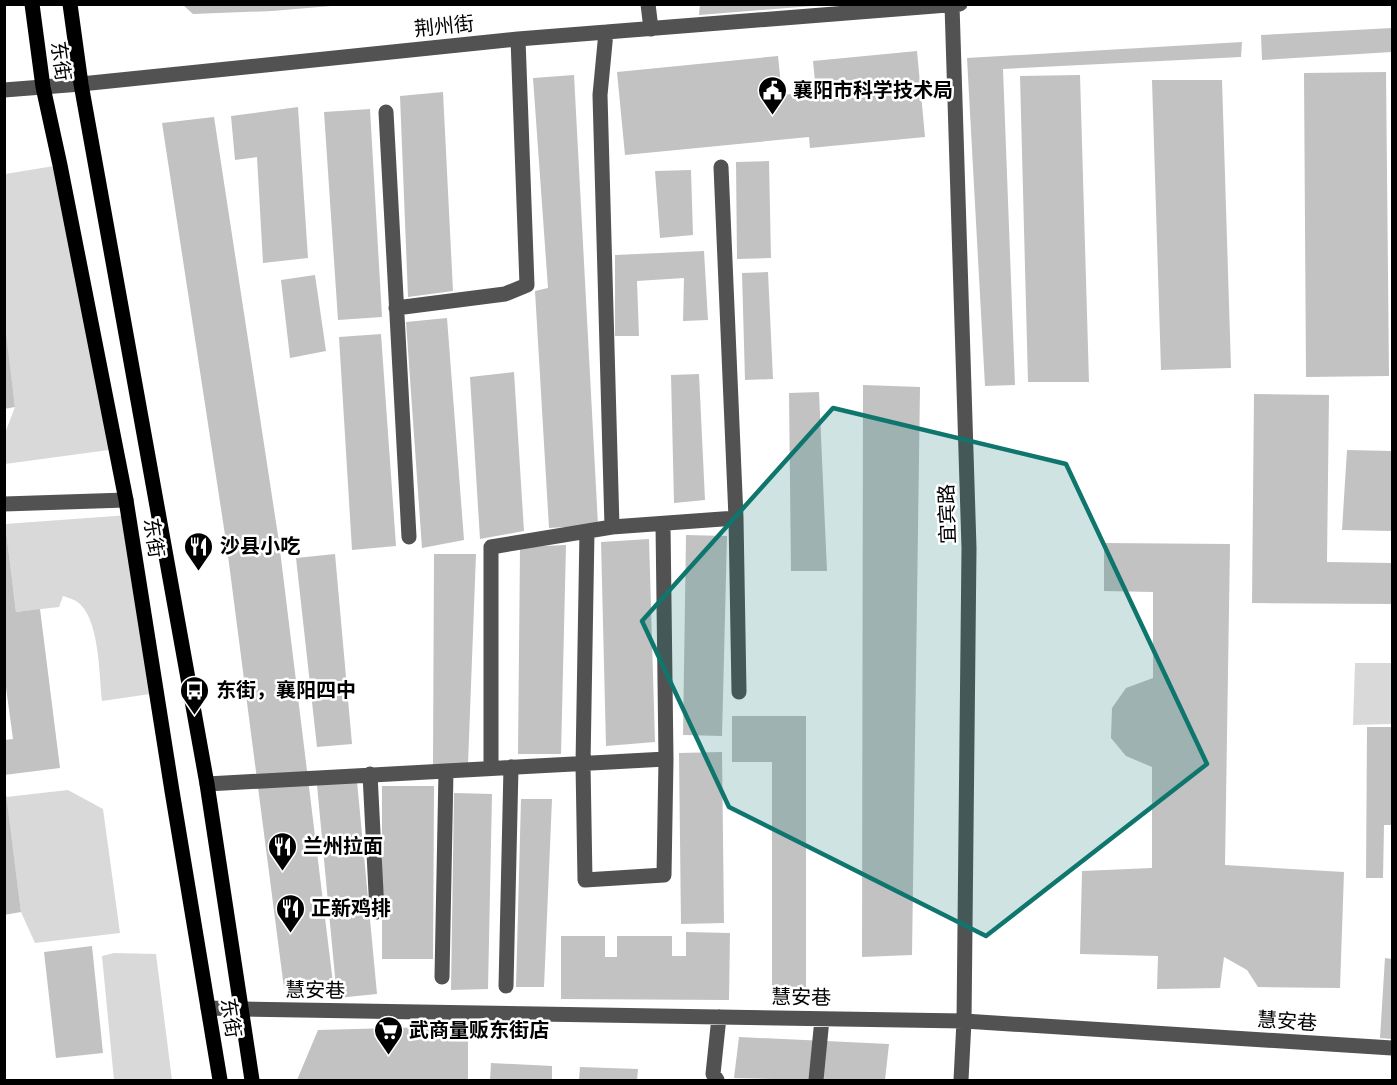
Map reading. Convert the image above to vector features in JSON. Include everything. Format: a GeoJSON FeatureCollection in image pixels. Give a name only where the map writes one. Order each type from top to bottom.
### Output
{"type":"FeatureCollection","features":[{"type":"Feature","properties":{"kind":"main road","name":"东街"},"geometry":{"type":"LineString","coordinates":[[32,4],[43,87],[126,500],[220,1080]]}},
{"type":"Feature","properties":{"kind":"main road","name":"东街"},"geometry":{"type":"LineString","coordinates":[[70,4],[81,84],[207,784],[252,1080]]}},
{"type":"Feature","properties":{"kind":"street"},"geometry":{"type":"LineString","coordinates":[[648,4],[651,29]]}},
{"type":"Feature","properties":{"kind":"street","name":"荆州街"},"geometry":{"type":"LineString","coordinates":[[4,90],[518,39],[960,4]]}},
{"type":"Feature","properties":{"kind":"street","name":"宜宾路"},"geometry":{"type":"LineString","coordinates":[[952,5],[969,548],[964,1021],[961,1080]]}},
{"type":"Feature","properties":{"kind":"street"},"geometry":{"type":"LineString","coordinates":[[606,32],[600,95],[612,527]]}},
{"type":"Feature","properties":{"kind":"street"},"geometry":{"type":"LineString","coordinates":[[396,308],[505,294],[527,285],[518,39]]}},
{"type":"Feature","properties":{"kind":"street"},"geometry":{"type":"LineString","coordinates":[[386,112],[409,537]]}},
{"type":"Feature","properties":{"kind":"street"},"geometry":{"type":"LineString","coordinates":[[721,167],[736,518],[739,692]]}},
{"type":"Feature","properties":{"kind":"street"},"geometry":{"type":"LineString","coordinates":[[4,504],[126,500]]}},
{"type":"Feature","properties":{"kind":"street"},"geometry":{"type":"LineString","coordinates":[[491,768],[491,547],[612,527],[736,518]]}},
{"type":"Feature","properties":{"kind":"street"},"geometry":{"type":"LineString","coordinates":[[587,531],[583,764],[585,880],[663,875],[666,759],[663,524]]}},
{"type":"Feature","properties":{"kind":"street"},"geometry":{"type":"LineString","coordinates":[[207,784],[666,759]]}},
{"type":"Feature","properties":{"kind":"street"},"geometry":{"type":"LineString","coordinates":[[506,986],[511,767]]}},
{"type":"Feature","properties":{"kind":"street"},"geometry":{"type":"LineString","coordinates":[[442,977],[446,771]]}},
{"type":"Feature","properties":{"kind":"street"},"geometry":{"type":"LineString","coordinates":[[370,774],[377,912]]}},
{"type":"Feature","properties":{"kind":"street","name":"慧安巷"},"geometry":{"type":"LineString","coordinates":[[208,1008],[964,1021],[1392,1048]]}},
{"type":"Feature","properties":{"kind":"street"},"geometry":{"type":"LineString","coordinates":[[717,1080],[713,1074],[719,1017]]}},
{"type":"Feature","properties":{"kind":"street"},"geometry":{"type":"LineString","coordinates":[[816,1080],[822,1018]]}},
{"type":"Feature","properties":{"kind":"highlighted area"},"geometry":{"type":"Polygon","coordinates":[[[833,408],[1066,464],[1207,764],[986,936],[729,807],[642,621],[833,408]]]}},
{"type":"Feature","properties":{"kind":"shaded area"},"geometry":{"type":"Polygon","coordinates":[[[60,165],[116,449],[5,464],[5,433],[15,407],[4,323],[5,174],[60,165]]]}},
{"type":"Feature","properties":{"kind":"shaded area"},"geometry":{"type":"Polygon","coordinates":[[[129,515],[157,693],[102,701],[97,647],[90,619],[84,609],[76,601],[63,596],[59,607],[16,612],[5,524],[129,515]]]}},
{"type":"Feature","properties":{"kind":"shaded area"},"geometry":{"type":"Polygon","coordinates":[[[1355,663],[1392,663],[1392,724],[1353,725],[1355,663]]]}},
{"type":"Feature","properties":{"kind":"shaded area"},"geometry":{"type":"Polygon","coordinates":[[[68,790],[103,809],[120,933],[35,943],[21,912],[6,797],[68,790]]]}},
{"type":"Feature","properties":{"kind":"shaded area"},"geometry":{"type":"Polygon","coordinates":[[[114,953],[156,954],[172,1080],[114,1080],[102,956],[114,953]]]}},
{"type":"Feature","properties":{"kind":"building"},"geometry":{"type":"Polygon","coordinates":[[[182,4],[331,4],[331,6],[193,14],[182,4]]]}},
{"type":"Feature","properties":{"kind":"building"},"geometry":{"type":"Polygon","coordinates":[[[700,4],[811,4],[812,6],[699,15],[700,4]]]}},
{"type":"Feature","properties":{"kind":"building"},"geometry":{"type":"Polygon","coordinates":[[[1392,28],[1392,52],[1262,60],[1261,35],[1392,28]]]}},
{"type":"Feature","properties":{"kind":"building"},"geometry":{"type":"Polygon","coordinates":[[[1242,42],[1241,57],[1003,69],[1015,385],[985,386],[967,58],[1242,42]]]}},
{"type":"Feature","properties":{"kind":"building","name":"襄阳市科学技术局"},"geometry":{"type":"Polygon","coordinates":[[[917,51],[925,137],[810,148],[809,137],[625,155],[617,72],[778,56],[782,95],[816,92],[813,61],[917,51]]]}},
{"type":"Feature","properties":{"kind":"building"},"geometry":{"type":"Polygon","coordinates":[[[1386,72],[1389,376],[1306,377],[1304,73],[1386,72]]]}},
{"type":"Feature","properties":{"kind":"building"},"geometry":{"type":"Polygon","coordinates":[[[574,75],[598,525],[549,528],[535,291],[548,288],[533,78],[574,75]]]}},
{"type":"Feature","properties":{"kind":"building"},"geometry":{"type":"Polygon","coordinates":[[[1080,75],[1089,382],[1028,382],[1020,76],[1080,75]]]}},
{"type":"Feature","properties":{"kind":"building"},"geometry":{"type":"Polygon","coordinates":[[[1152,80],[1222,80],[1231,368],[1161,370],[1152,80]]]}},
{"type":"Feature","properties":{"kind":"building"},"geometry":{"type":"Polygon","coordinates":[[[443,92],[453,291],[408,297],[400,96],[443,92]]]}},
{"type":"Feature","properties":{"kind":"building"},"geometry":{"type":"Polygon","coordinates":[[[298,107],[308,258],[263,263],[257,157],[235,160],[231,116],[298,107]]]}},
{"type":"Feature","properties":{"kind":"building"},"geometry":{"type":"Polygon","coordinates":[[[370,109],[382,317],[338,320],[324,112],[370,109]]]}},
{"type":"Feature","properties":{"kind":"building"},"geometry":{"type":"Polygon","coordinates":[[[214,117],[279,542],[333,983],[284,988],[227,548],[162,123],[214,117]]]}},
{"type":"Feature","properties":{"kind":"building"},"geometry":{"type":"Polygon","coordinates":[[[769,161],[771,258],[737,259],[736,162],[769,161]]]}},
{"type":"Feature","properties":{"kind":"building"},"geometry":{"type":"Polygon","coordinates":[[[691,170],[693,235],[660,238],[655,171],[691,170]]]}},
{"type":"Feature","properties":{"kind":"building"},"geometry":{"type":"Polygon","coordinates":[[[704,251],[708,320],[683,321],[684,278],[637,281],[639,336],[615,336],[615,255],[704,251]]]}},
{"type":"Feature","properties":{"kind":"building"},"geometry":{"type":"Polygon","coordinates":[[[768,272],[773,379],[745,380],[742,273],[768,272]]]}},
{"type":"Feature","properties":{"kind":"building"},"geometry":{"type":"Polygon","coordinates":[[[315,275],[326,351],[290,358],[281,280],[315,275]]]}},
{"type":"Feature","properties":{"kind":"building"},"geometry":{"type":"Polygon","coordinates":[[[447,318],[464,540],[422,548],[406,322],[447,318]]]}},
{"type":"Feature","properties":{"kind":"building"},"geometry":{"type":"Polygon","coordinates":[[[4,334],[6,334],[15,407],[4,409],[4,334]]]}},
{"type":"Feature","properties":{"kind":"building"},"geometry":{"type":"Polygon","coordinates":[[[381,334],[396,546],[352,550],[339,337],[381,334]]]}},
{"type":"Feature","properties":{"kind":"building"},"geometry":{"type":"Polygon","coordinates":[[[514,372],[524,531],[480,539],[470,377],[514,372]]]}},
{"type":"Feature","properties":{"kind":"building"},"geometry":{"type":"Polygon","coordinates":[[[699,374],[705,500],[674,503],[671,375],[699,374]]]}},
{"type":"Feature","properties":{"kind":"building"},"geometry":{"type":"Polygon","coordinates":[[[863,385],[920,387],[912,955],[862,957],[863,385]]]}},
{"type":"Feature","properties":{"kind":"building"},"geometry":{"type":"Polygon","coordinates":[[[819,392],[827,571],[791,571],[789,393],[819,392]]]}},
{"type":"Feature","properties":{"kind":"building"},"geometry":{"type":"Polygon","coordinates":[[[1254,394],[1329,395],[1327,562],[1392,563],[1392,604],[1252,603],[1254,394]]]}},
{"type":"Feature","properties":{"kind":"building"},"geometry":{"type":"Polygon","coordinates":[[[1347,450],[1392,451],[1392,531],[1342,530],[1347,450]]]}},
{"type":"Feature","properties":{"kind":"building"},"geometry":{"type":"Polygon","coordinates":[[[4,531],[6,531],[16,612],[40,609],[60,768],[4,775],[4,740],[13,739],[4,673],[4,531]]]}},
{"type":"Feature","properties":{"kind":"building"},"geometry":{"type":"Polygon","coordinates":[[[686,535],[727,536],[722,736],[683,735],[686,535]]]}},
{"type":"Feature","properties":{"kind":"building"},"geometry":{"type":"Polygon","coordinates":[[[649,539],[655,742],[606,746],[601,542],[649,539]]]}},
{"type":"Feature","properties":{"kind":"building"},"geometry":{"type":"Polygon","coordinates":[[[1104,543],[1230,544],[1225,865],[1344,872],[1340,988],[1258,987],[1247,970],[1224,957],[1220,988],[1157,989],[1158,956],[1080,954],[1082,871],[1152,868],[1152,767],[1126,756],[1111,738],[1112,708],[1126,688],[1153,678],[1153,592],[1104,591],[1104,543]]]}},
{"type":"Feature","properties":{"kind":"building"},"geometry":{"type":"Polygon","coordinates":[[[566,545],[561,754],[518,754],[520,547],[566,545]]]}},
{"type":"Feature","properties":{"kind":"building"},"geometry":{"type":"Polygon","coordinates":[[[335,554],[352,744],[317,747],[296,558],[335,554]]]}},
{"type":"Feature","properties":{"kind":"building"},"geometry":{"type":"Polygon","coordinates":[[[434,554],[476,554],[468,764],[433,765],[434,554]]]}},
{"type":"Feature","properties":{"kind":"building"},"geometry":{"type":"Polygon","coordinates":[[[732,716],[806,716],[806,992],[772,992],[772,762],[732,762],[732,716]]]}},
{"type":"Feature","properties":{"kind":"building"},"geometry":{"type":"Polygon","coordinates":[[[1367,727],[1392,727],[1392,825],[1384,825],[1383,878],[1366,878],[1367,727]]]}},
{"type":"Feature","properties":{"kind":"building"},"geometry":{"type":"Polygon","coordinates":[[[722,752],[724,923],[681,924],[679,753],[722,752]]]}},
{"type":"Feature","properties":{"kind":"building"},"geometry":{"type":"Polygon","coordinates":[[[357,781],[377,994],[337,998],[317,785],[357,781]]]}},
{"type":"Feature","properties":{"kind":"building"},"geometry":{"type":"Polygon","coordinates":[[[382,786],[434,786],[433,959],[382,959],[382,786]]]}},
{"type":"Feature","properties":{"kind":"building"},"geometry":{"type":"Polygon","coordinates":[[[454,793],[492,794],[488,989],[451,990],[454,793]]]}},
{"type":"Feature","properties":{"kind":"building"},"geometry":{"type":"Polygon","coordinates":[[[4,794],[6,794],[21,912],[4,915],[4,794]]]}},
{"type":"Feature","properties":{"kind":"building"},"geometry":{"type":"Polygon","coordinates":[[[521,799],[552,799],[544,987],[516,987],[521,799]]]}},
{"type":"Feature","properties":{"kind":"building"},"geometry":{"type":"Polygon","coordinates":[[[686,932],[730,933],[729,1000],[561,999],[561,936],[605,936],[605,957],[617,957],[617,936],[672,936],[672,956],[686,956],[686,932]]]}},
{"type":"Feature","properties":{"kind":"building"},"geometry":{"type":"Polygon","coordinates":[[[92,946],[103,1053],[56,1058],[44,952],[92,946]]]}},
{"type":"Feature","properties":{"kind":"building"},"geometry":{"type":"Polygon","coordinates":[[[1385,958],[1392,959],[1392,1039],[1380,1038],[1385,958]]]}},
{"type":"Feature","properties":{"kind":"building","name":"武商量贩东街店"},"geometry":{"type":"Polygon","coordinates":[[[468,1026],[468,1080],[297,1080],[318,1030],[468,1026]]]}},
{"type":"Feature","properties":{"kind":"building"},"geometry":{"type":"Polygon","coordinates":[[[739,1037],[889,1044],[885,1080],[734,1078],[739,1037]]]}},
{"type":"Feature","properties":{"kind":"building"},"geometry":{"type":"Polygon","coordinates":[[[491,1063],[552,1066],[552,1080],[490,1080],[491,1063]]]}},
{"type":"Feature","properties":{"kind":"building"},"geometry":{"type":"Polygon","coordinates":[[[580,1067],[638,1069],[637,1080],[579,1080],[580,1067]]]}},
{"type":"Feature","properties":{"kind":"place","name":"襄阳市科学技术局"},"geometry":{"type":"Point","coordinates":[772,116]}},
{"type":"Feature","properties":{"kind":"place","name":"沙县小吃"},"geometry":{"type":"Point","coordinates":[199,572]}},
{"type":"Feature","properties":{"kind":"place","name":"东街，襄阳四中"},"geometry":{"type":"Point","coordinates":[195,716]}},
{"type":"Feature","properties":{"kind":"place","name":"兰州拉面"},"geometry":{"type":"Point","coordinates":[282,872]}},
{"type":"Feature","properties":{"kind":"place","name":"正新鸡排"},"geometry":{"type":"Point","coordinates":[290,934]}},
{"type":"Feature","properties":{"kind":"place","name":"武商量贩东街店"},"geometry":{"type":"Point","coordinates":[388,1056]}}]}
